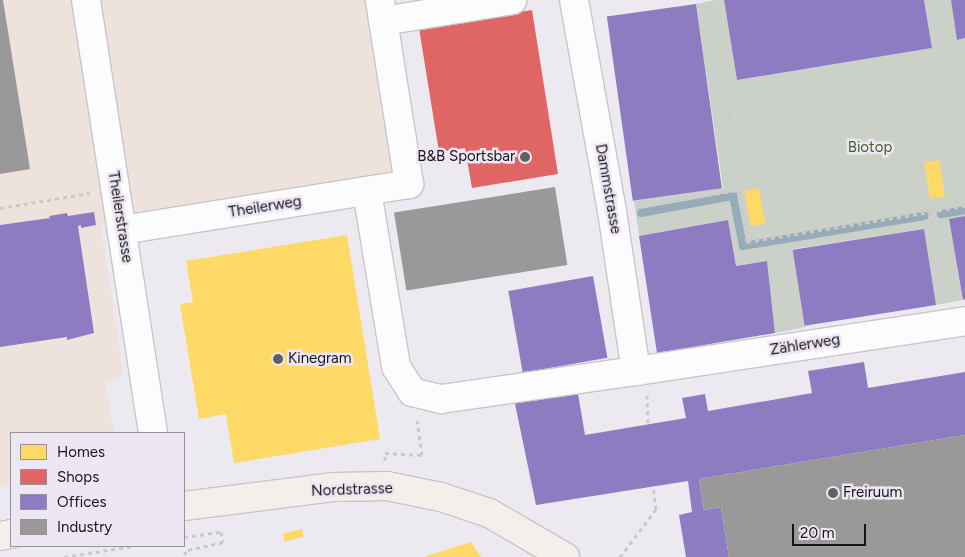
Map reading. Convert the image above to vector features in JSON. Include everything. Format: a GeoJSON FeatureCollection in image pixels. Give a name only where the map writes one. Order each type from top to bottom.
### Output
{"type":"FeatureCollection","features":[{"type":"Feature","properties":{"kind":"main road","name":"Nordstrasse"},"geometry":{"type":"LineString","coordinates":[[185,506],[335,487],[387,486],[441,497],[489,513],[565,557]]}},
{"type":"Feature","properties":{"kind":"street","name":"Theilerstrasse"},"geometry":{"type":"LineString","coordinates":[[86,0],[152,432]]}},
{"type":"Feature","properties":{"kind":"street"},"geometry":{"type":"LineString","coordinates":[[382,10],[512,0]]}},
{"type":"Feature","properties":{"kind":"street","name":"Dammstrasse"},"geometry":{"type":"LineString","coordinates":[[574,0],[640,370]]}},
{"type":"Feature","properties":{"kind":"street","name":"Theilerweg"},"geometry":{"type":"LineString","coordinates":[[122,230],[409,184],[382,10]]}},
{"type":"Feature","properties":{"kind":"street"},"geometry":{"type":"LineString","coordinates":[[367,191],[396,367],[412,392]]}},
{"type":"Feature","properties":{"kind":"street","name":"Zählerweg"},"geometry":{"type":"LineString","coordinates":[[412,392],[441,399],[956,322]]}},
{"type":"Feature","properties":{"kind":"path"},"geometry":{"type":"LineString","coordinates":[[931,0],[943,78]]}},
{"type":"Feature","properties":{"kind":"path"},"geometry":{"type":"LineString","coordinates":[[965,74],[871,92],[729,114],[747,242],[965,206]]}},
{"type":"Feature","properties":{"kind":"path"},"geometry":{"type":"LineString","coordinates":[[871,92],[890,218]]}},
{"type":"Feature","properties":{"kind":"path"},"geometry":{"type":"LineString","coordinates":[[0,208],[116,189]]}},
{"type":"Feature","properties":{"kind":"path"},"geometry":{"type":"LineString","coordinates":[[612,211],[739,190]]}},
{"type":"Feature","properties":{"kind":"path"},"geometry":{"type":"LineString","coordinates":[[930,212],[956,322]]}},
{"type":"Feature","properties":{"kind":"path"},"geometry":{"type":"LineString","coordinates":[[387,486],[385,453],[422,455],[412,392]]}},
{"type":"Feature","properties":{"kind":"path"},"geometry":{"type":"LineString","coordinates":[[620,557],[656,509],[653,486]]}},
{"type":"Feature","properties":{"kind":"path"},"geometry":{"type":"LineString","coordinates":[[185,537],[221,532],[223,542],[185,551],[186,557]]}},
{"type":"Feature","properties":{"kind":"path"},"geometry":{"type":"LineString","coordinates":[[64,557],[127,547]]}},
{"type":"Feature","properties":{"kind":"shaded area"},"geometry":{"type":"Polygon","coordinates":[[[0,0],[368,0],[396,178],[101,226],[124,377],[105,381],[114,432],[10,432],[10,486],[0,487],[0,0]]]}},
{"type":"Feature","properties":{"kind":"green space","name":"Biotop"},"geometry":{"type":"Polygon","coordinates":[[[724,0],[737,80],[932,48],[924,0],[951,0],[958,40],[965,38],[965,216],[949,220],[963,300],[936,305],[924,229],[793,249],[806,327],[775,333],[767,261],[736,266],[728,220],[639,236],[634,201],[723,188],[696,4],[724,0]]]}},
{"type":"Feature","properties":{"kind":"building: Homes"},"geometry":{"type":"Polygon","coordinates":[[[939,160],[945,197],[930,199],[924,162],[939,160]]]}},
{"type":"Feature","properties":{"kind":"building: Homes"},"geometry":{"type":"Polygon","coordinates":[[[759,188],[765,223],[750,226],[744,191],[759,188]]]}},
{"type":"Feature","properties":{"kind":"building: Homes","name":"Kinegram"},"geometry":{"type":"Polygon","coordinates":[[[347,235],[380,439],[234,463],[226,414],[199,419],[180,304],[193,302],[186,261],[347,235]]]}},
{"type":"Feature","properties":{"kind":"building: Homes"},"geometry":{"type":"Polygon","coordinates":[[[302,529],[304,537],[285,542],[283,534],[302,529]]]}},
{"type":"Feature","properties":{"kind":"building: Homes"},"geometry":{"type":"Polygon","coordinates":[[[471,542],[481,557],[424,557],[471,542]]]}},
{"type":"Feature","properties":{"kind":"building: Shops"},"geometry":{"type":"Polygon","coordinates":[[[532,10],[558,174],[472,188],[465,148],[439,152],[419,28],[532,10]]]}},
{"type":"Feature","properties":{"kind":"building: Offices"},"geometry":{"type":"Polygon","coordinates":[[[724,0],[924,0],[932,48],[737,80],[724,0]]]}},
{"type":"Feature","properties":{"kind":"building: Offices"},"geometry":{"type":"Polygon","coordinates":[[[951,0],[965,0],[965,38],[957,40],[951,0]]]}},
{"type":"Feature","properties":{"kind":"building: Offices"},"geometry":{"type":"Polygon","coordinates":[[[696,4],[722,188],[633,201],[607,17],[696,4]]]}},
{"type":"Feature","properties":{"kind":"building: Offices"},"geometry":{"type":"Polygon","coordinates":[[[94,212],[96,225],[81,228],[81,225],[78,226],[94,333],[67,340],[67,337],[0,347],[0,225],[50,218],[49,216],[67,213],[68,216],[94,212]]]}},
{"type":"Feature","properties":{"kind":"building: Offices"},"geometry":{"type":"Polygon","coordinates":[[[965,216],[965,299],[963,300],[949,219],[965,216]]]}},
{"type":"Feature","properties":{"kind":"building: Offices"},"geometry":{"type":"Polygon","coordinates":[[[728,220],[736,266],[767,261],[775,333],[657,353],[639,236],[728,220]]]}},
{"type":"Feature","properties":{"kind":"building: Offices"},"geometry":{"type":"Polygon","coordinates":[[[924,229],[936,305],[805,326],[793,250],[924,229]]]}},
{"type":"Feature","properties":{"kind":"building: Offices"},"geometry":{"type":"Polygon","coordinates":[[[593,276],[607,358],[523,373],[508,291],[593,276]]]}},
{"type":"Feature","properties":{"kind":"building: Offices"},"geometry":{"type":"Polygon","coordinates":[[[864,362],[868,388],[965,372],[965,435],[699,479],[704,510],[721,507],[729,557],[686,557],[679,515],[692,512],[688,481],[536,505],[514,399],[577,388],[585,435],[686,418],[682,398],[705,394],[708,411],[812,393],[808,371],[864,362]]]}},
{"type":"Feature","properties":{"kind":"building: Industry"},"geometry":{"type":"Polygon","coordinates":[[[0,0],[3,0],[30,169],[0,174],[0,0]]]}},
{"type":"Feature","properties":{"kind":"building: Industry"},"geometry":{"type":"Polygon","coordinates":[[[555,187],[567,265],[406,291],[394,212],[555,187]]]}},
{"type":"Feature","properties":{"kind":"building: Industry","name":"Freiruum"},"geometry":{"type":"Polygon","coordinates":[[[965,435],[965,557],[729,557],[721,507],[704,510],[699,479],[965,435]]]}},
{"type":"Feature","properties":{"kind":"waterway"},"geometry":{"type":"LineString","coordinates":[[641,213],[733,196],[743,246],[925,216]]}},
{"type":"Feature","properties":{"kind":"waterway"},"geometry":{"type":"LineString","coordinates":[[941,214],[965,210]]}},
{"type":"Feature","properties":{"kind":"place","name":"B&B Sportsbar"},"geometry":{"type":"Point","coordinates":[525,157]}},
{"type":"Feature","properties":{"kind":"place","name":"Kinegram"},"geometry":{"type":"Point","coordinates":[278,359]}},
{"type":"Feature","properties":{"kind":"place","name":"Freiruum"},"geometry":{"type":"Point","coordinates":[833,493]}}]}
